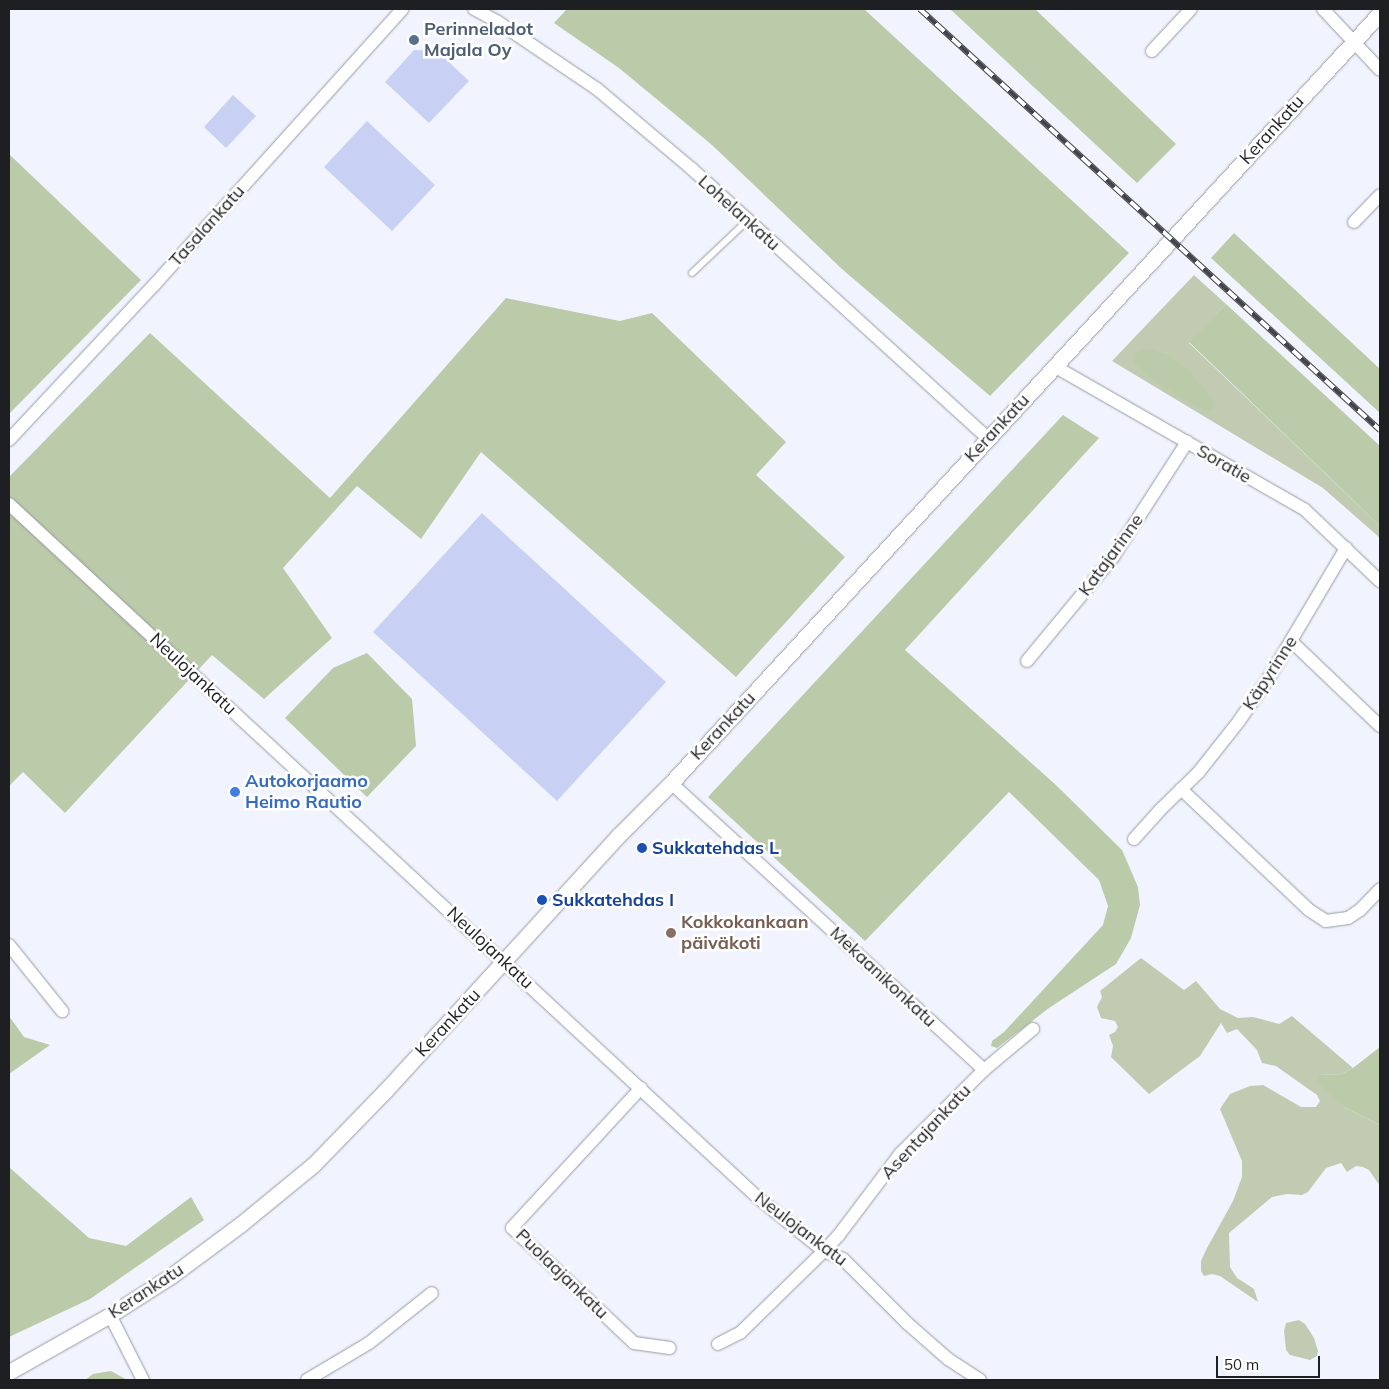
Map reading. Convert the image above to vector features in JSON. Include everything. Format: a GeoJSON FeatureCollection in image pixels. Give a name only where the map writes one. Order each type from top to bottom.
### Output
{"type":"FeatureCollection","features":[{"type":"Feature","properties":{"kind":"street","name":"Tasalankatu"},"geometry":{"type":"LineString","coordinates":[[9,440],[155,284],[403,9]]}},
{"type":"Feature","properties":{"kind":"street","name":"Lohelankatu"},"geometry":{"type":"LineString","coordinates":[[474,9],[597,90],[692,170],[988,438]]}},
{"type":"Feature","properties":{"kind":"street"},"geometry":{"type":"LineString","coordinates":[[1152,51],[1191,9]]}},
{"type":"Feature","properties":{"kind":"street"},"geometry":{"type":"LineString","coordinates":[[1323,9],[1380,70]]}},
{"type":"Feature","properties":{"kind":"street","name":"Kerankatu"},"geometry":{"type":"LineString","coordinates":[[9,1372],[110,1315],[171,1276],[241,1224],[314,1164],[505,962],[618,836],[671,783],[1380,13]]}},
{"type":"Feature","properties":{"kind":"street"},"geometry":{"type":"LineString","coordinates":[[1354,222],[1380,195]]}},
{"type":"Feature","properties":{"kind":"street","name":"Soratie"},"geometry":{"type":"LineString","coordinates":[[1054,366],[1304,509],[1380,581]]}},
{"type":"Feature","properties":{"kind":"street","name":"Katajarinne"},"geometry":{"type":"LineString","coordinates":[[1027,661],[1113,557],[1187,442]]}},
{"type":"Feature","properties":{"kind":"street","name":"Neulojankatu"},"geometry":{"type":"LineString","coordinates":[[9,504],[757,1197],[824,1251],[843,1259],[907,1323],[948,1360],[980,1380]]}},
{"type":"Feature","properties":{"kind":"street","name":"Käpyrinne"},"geometry":{"type":"LineString","coordinates":[[1134,839],[1198,773],[1239,721],[1270,676],[1346,548]]}},
{"type":"Feature","properties":{"kind":"street"},"geometry":{"type":"LineString","coordinates":[[1291,641],[1380,726]]}},
{"type":"Feature","properties":{"kind":"street","name":"Mekaanikonkatu"},"geometry":{"type":"LineString","coordinates":[[671,783],[984,1070]]}},
{"type":"Feature","properties":{"kind":"street"},"geometry":{"type":"LineString","coordinates":[[1181,789],[1308,910],[1326,921],[1332,922],[1348,918],[1360,910],[1380,888]]}},
{"type":"Feature","properties":{"kind":"street"},"geometry":{"type":"LineString","coordinates":[[9,945],[62,1011]]}},
{"type":"Feature","properties":{"kind":"street","name":"Asentajankatu"},"geometry":{"type":"LineString","coordinates":[[718,1344],[740,1333],[824,1251],[838,1236],[900,1154],[984,1070],[1033,1029]]}},
{"type":"Feature","properties":{"kind":"street","name":"Puolaajankatu"},"geometry":{"type":"LineString","coordinates":[[641,1088],[512,1228],[634,1343],[670,1348]]}},
{"type":"Feature","properties":{"kind":"street"},"geometry":{"type":"LineString","coordinates":[[307,1380],[369,1343],[432,1293]]}},
{"type":"Feature","properties":{"kind":"street"},"geometry":{"type":"LineString","coordinates":[[110,1315],[143,1380]]}},
{"type":"Feature","properties":{"kind":"lane"},"geometry":{"type":"LineString","coordinates":[[692,273],[748,220]]}},
{"type":"Feature","properties":{"kind":"green space"},"geometry":{"type":"Polygon","coordinates":[[[567,9],[864,9],[1129,253],[990,396],[842,269],[712,145],[619,68],[554,23],[567,9]]]}},
{"type":"Feature","properties":{"kind":"green space"},"geometry":{"type":"Polygon","coordinates":[[[950,9],[1035,9],[1176,144],[1137,183],[950,9]]]}},
{"type":"Feature","properties":{"kind":"green space"},"geometry":{"type":"Polygon","coordinates":[[[9,154],[141,280],[9,414],[9,154]]]}},
{"type":"Feature","properties":{"kind":"green space"},"geometry":{"type":"Polygon","coordinates":[[[1234,233],[1380,369],[1380,413],[1211,258],[1234,233]]]}},
{"type":"Feature","properties":{"kind":"green space"},"geometry":{"type":"Polygon","coordinates":[[[1194,275],[1226,304],[1189,343],[1380,526],[1380,538],[1323,488],[1112,361],[1194,275]]]}},
{"type":"Feature","properties":{"kind":"green space"},"geometry":{"type":"Polygon","coordinates":[[[506,298],[620,321],[652,313],[786,442],[756,475],[845,557],[736,677],[481,452],[421,539],[357,486],[283,568],[332,638],[264,699],[212,655],[65,813],[23,772],[9,786],[9,477],[150,333],[330,498],[506,298]]]}},
{"type":"Feature","properties":{"kind":"green space"},"geometry":{"type":"Polygon","coordinates":[[[1226,304],[1380,446],[1380,526],[1189,342],[1226,304]]]}},
{"type":"Feature","properties":{"kind":"green space"},"geometry":{"type":"Polygon","coordinates":[[[1145,348],[1169,355],[1188,370],[1213,399],[1215,409],[1207,411],[1183,399],[1146,375],[1134,362],[1135,353],[1145,348]]]}},
{"type":"Feature","properties":{"kind":"green space"},"geometry":{"type":"Polygon","coordinates":[[[1063,415],[1099,438],[905,650],[1057,786],[1122,850],[1138,887],[1140,905],[1131,938],[1116,964],[1049,1008],[997,1048],[991,1046],[992,1041],[1004,1032],[1103,925],[1108,906],[1099,880],[1009,792],[865,941],[708,797],[1063,415]]]}},
{"type":"Feature","properties":{"kind":"green space"},"geometry":{"type":"Polygon","coordinates":[[[367,653],[412,699],[416,746],[367,797],[285,718],[333,668],[367,653]]]}},
{"type":"Feature","properties":{"kind":"green space"},"geometry":{"type":"Polygon","coordinates":[[[1141,958],[1184,990],[1196,981],[1220,1009],[1238,1018],[1253,1017],[1279,1024],[1292,1016],[1353,1068],[1342,1074],[1319,1075],[1344,1107],[1380,1125],[1380,1186],[1369,1170],[1356,1166],[1347,1172],[1341,1163],[1326,1168],[1308,1192],[1302,1195],[1287,1194],[1272,1197],[1229,1233],[1230,1267],[1237,1278],[1254,1289],[1258,1302],[1220,1276],[1212,1274],[1204,1276],[1201,1271],[1201,1261],[1233,1201],[1242,1177],[1242,1161],[1220,1109],[1230,1094],[1250,1086],[1263,1085],[1301,1107],[1316,1107],[1320,1101],[1317,1095],[1276,1066],[1262,1063],[1257,1050],[1237,1029],[1227,1033],[1221,1023],[1200,1056],[1149,1094],[1111,1057],[1113,1046],[1109,1035],[1115,1032],[1118,1027],[1115,1021],[1101,1018],[1097,1007],[1102,997],[1100,991],[1141,958]]]}},
{"type":"Feature","properties":{"kind":"green space"},"geometry":{"type":"Polygon","coordinates":[[[9,1016],[24,1037],[50,1045],[9,1074],[9,1016]]]}},
{"type":"Feature","properties":{"kind":"green space"},"geometry":{"type":"Polygon","coordinates":[[[1380,1047],[1380,1125],[1344,1107],[1316,1081],[1319,1075],[1342,1074],[1380,1047]]]}},
{"type":"Feature","properties":{"kind":"green space"},"geometry":{"type":"Polygon","coordinates":[[[9,1167],[89,1238],[126,1246],[191,1197],[204,1220],[90,1299],[9,1337],[9,1167]]]}},
{"type":"Feature","properties":{"kind":"green space"},"geometry":{"type":"Polygon","coordinates":[[[1299,1320],[1305,1324],[1314,1338],[1318,1351],[1317,1356],[1310,1360],[1290,1355],[1286,1350],[1284,1331],[1286,1323],[1299,1320]]]}},
{"type":"Feature","properties":{"kind":"green space"},"geometry":{"type":"Polygon","coordinates":[[[111,1371],[127,1380],[85,1380],[93,1374],[111,1371]]]}},
{"type":"Feature","properties":{"kind":"building"},"geometry":{"type":"Polygon","coordinates":[[[414,50],[437,51],[469,81],[429,123],[385,82],[414,50]]]}},
{"type":"Feature","properties":{"kind":"building"},"geometry":{"type":"Polygon","coordinates":[[[233,95],[256,116],[226,148],[204,127],[233,95]]]}},
{"type":"Feature","properties":{"kind":"building"},"geometry":{"type":"Polygon","coordinates":[[[367,121],[435,185],[392,231],[324,167],[367,121]]]}},
{"type":"Feature","properties":{"kind":"building"},"geometry":{"type":"Polygon","coordinates":[[[482,513],[666,682],[557,801],[373,632],[482,513]]]}},
{"type":"Feature","properties":{"kind":"railway"},"geometry":{"type":"LineString","coordinates":[[920,9],[1380,430]]}},
{"type":"Feature","properties":{"kind":"place","name":"Perinneladot Majala Oy"},"geometry":{"type":"Point","coordinates":[414,40]}},
{"type":"Feature","properties":{"kind":"place","name":"Autokorjaamo Heimo Rautio"},"geometry":{"type":"Point","coordinates":[235,792]}},
{"type":"Feature","properties":{"kind":"place","name":"Sukkatehdas L"},"geometry":{"type":"Point","coordinates":[642,848]}},
{"type":"Feature","properties":{"kind":"place","name":"Sukkatehdas I"},"geometry":{"type":"Point","coordinates":[542,900]}},
{"type":"Feature","properties":{"kind":"place","name":"Kokkokankaan päiväkoti"},"geometry":{"type":"Point","coordinates":[671,933]}}]}
